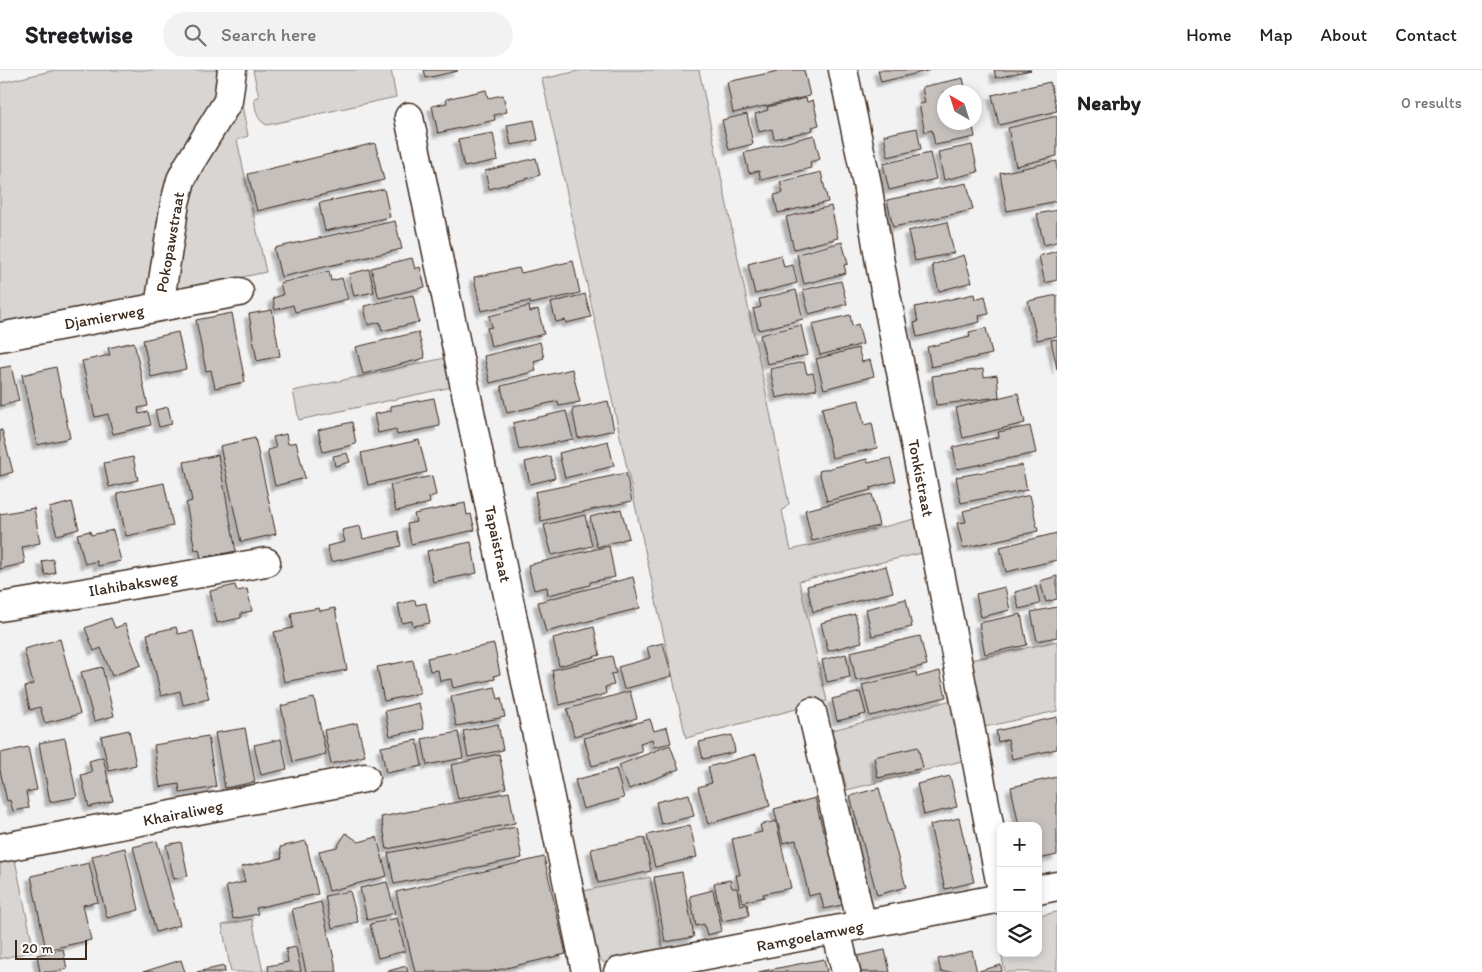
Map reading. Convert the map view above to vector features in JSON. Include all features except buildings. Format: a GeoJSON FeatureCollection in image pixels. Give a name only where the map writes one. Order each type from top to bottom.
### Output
{"type":"FeatureCollection","features":[{"type":"Feature","properties":{"kind":"street","name":"Pokopawstraat"},"geometry":{"type":"LineString","coordinates":[[159,307],[175,202],[181,180],[228,101],[232,70]]}},
{"type":"Feature","properties":{"kind":"street","name":"Tonkistraat"},"geometry":{"type":"LineString","coordinates":[[843,70],[867,184],[881,269],[997,867]]}},
{"type":"Feature","properties":{"kind":"street","name":"Tapaistraat"},"geometry":{"type":"LineString","coordinates":[[409,117],[586,972]]}},
{"type":"Feature","properties":{"kind":"street","name":"Djamierweg"},"geometry":{"type":"LineString","coordinates":[[0,337],[238,292]]}},
{"type":"Feature","properties":{"kind":"street","name":"Ilahibaksweg"},"geometry":{"type":"LineString","coordinates":[[0,607],[266,562]]}},
{"type":"Feature","properties":{"kind":"street"},"geometry":{"type":"LineString","coordinates":[[812,712],[849,928],[846,972]]}},
{"type":"Feature","properties":{"kind":"street","name":"Khairaliweg"},"geometry":{"type":"LineString","coordinates":[[0,848],[365,778]]}},
{"type":"Feature","properties":{"kind":"street"},"geometry":{"type":"LineString","coordinates":[[1042,889],[1057,886]]}},
{"type":"Feature","properties":{"kind":"street","name":"Ramgoelamweg"},"geometry":{"type":"LineString","coordinates":[[618,972],[654,969],[997,899]]}},
{"type":"Feature","properties":{"kind":"shaded area"},"geometry":{"type":"Polygon","coordinates":[[[55,70],[235,70],[248,136],[237,140],[266,272],[0,330],[0,83],[55,70]]]}},
{"type":"Feature","properties":{"kind":"shaded area"},"geometry":{"type":"Polygon","coordinates":[[[253,70],[391,70],[396,97],[267,125],[263,123],[256,110],[254,98],[259,97],[253,70]]]}},
{"type":"Feature","properties":{"kind":"shaded area"},"geometry":{"type":"Polygon","coordinates":[[[583,70],[699,70],[789,504],[782,511],[791,550],[915,519],[922,553],[799,581],[827,701],[686,738],[542,79],[583,70]]]}},
{"type":"Feature","properties":{"kind":"shaded area"},"geometry":{"type":"Polygon","coordinates":[[[454,356],[461,385],[299,420],[293,391],[454,356]]]}},
{"type":"Feature","properties":{"kind":"shaded area"},"geometry":{"type":"Polygon","coordinates":[[[1057,641],[1057,711],[980,728],[966,661],[1057,641]]]}},
{"type":"Feature","properties":{"kind":"shaded area"},"geometry":{"type":"Polygon","coordinates":[[[952,700],[966,760],[847,790],[832,730],[952,700]]]}},
{"type":"Feature","properties":{"kind":"shaded area"},"geometry":{"type":"Polygon","coordinates":[[[14,855],[34,951],[0,959],[0,858],[14,855]]]}},
{"type":"Feature","properties":{"kind":"shaded area"},"geometry":{"type":"Polygon","coordinates":[[[650,877],[664,953],[612,963],[603,962],[596,956],[583,891],[650,877]]]}},
{"type":"Feature","properties":{"kind":"shaded area"},"geometry":{"type":"Polygon","coordinates":[[[1057,912],[1057,972],[1005,972],[1002,957],[1042,957],[1042,915],[1057,912]]]}},
{"type":"Feature","properties":{"kind":"shaded area"},"geometry":{"type":"Polygon","coordinates":[[[252,919],[263,972],[231,972],[222,925],[252,919]]]}}]}
